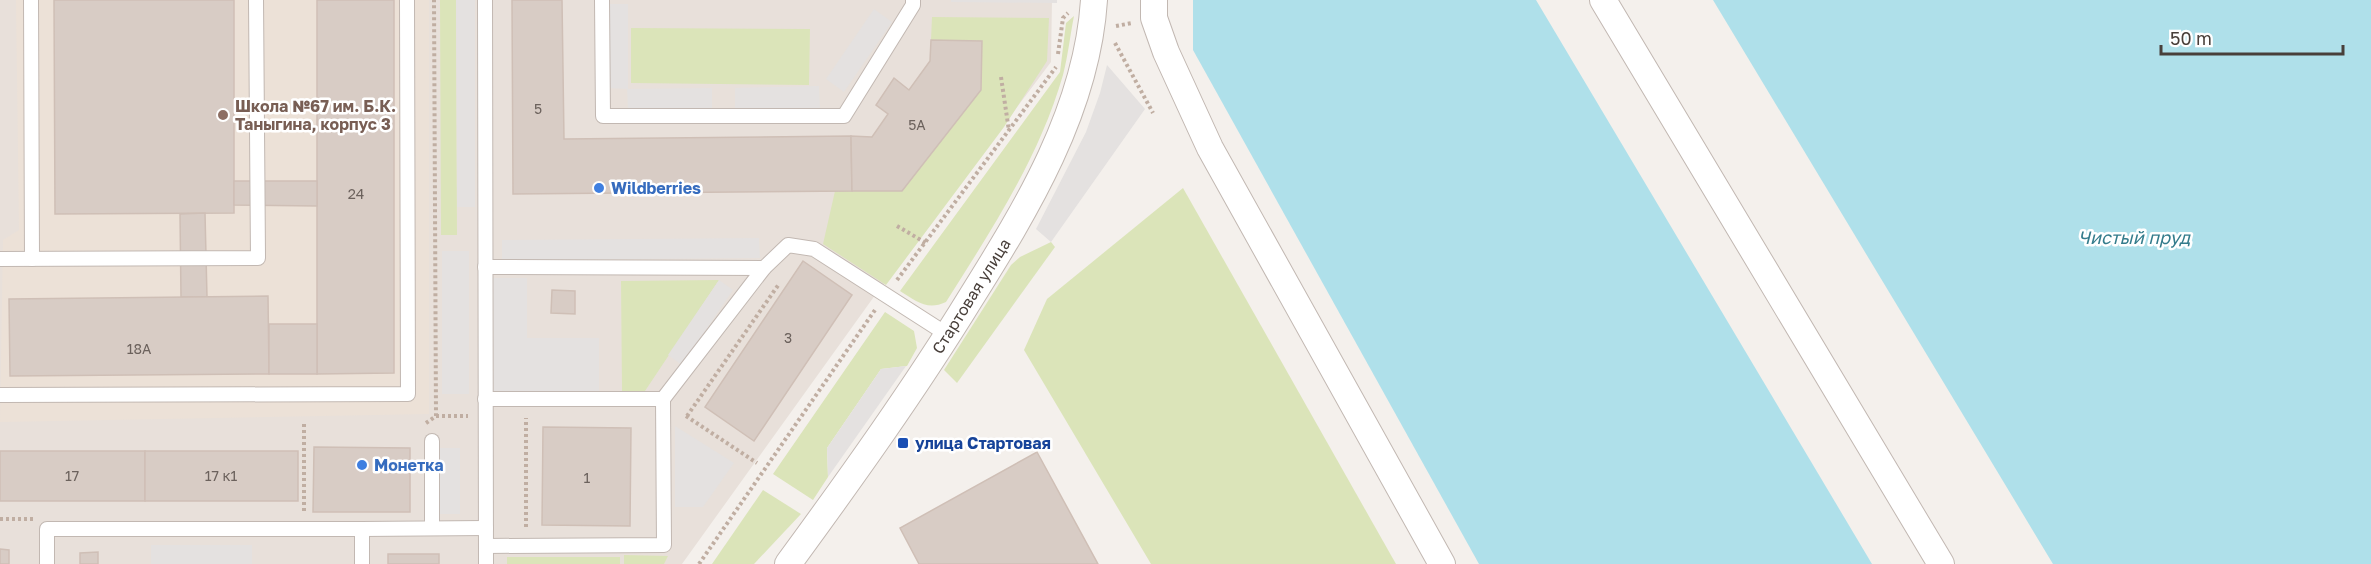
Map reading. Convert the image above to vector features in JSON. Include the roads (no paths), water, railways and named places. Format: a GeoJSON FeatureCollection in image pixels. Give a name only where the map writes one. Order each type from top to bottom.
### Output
{"type":"FeatureCollection","features":[{"type":"Feature","properties":{"kind":"street"},"geometry":{"type":"LineString","coordinates":[[1603,0],[1941,564]]}},
{"type":"Feature","properties":{"kind":"street","name":"Стартовая улица"},"geometry":{"type":"LineString","coordinates":[[788,564],[948,335],[1001,249],[1046,168],[1076,92],[1090,33],[1084,4]]}},
{"type":"Feature","properties":{"kind":"street"},"geometry":{"type":"LineString","coordinates":[[1154,9],[1166,52],[1210,148],[1442,564]]}},
{"type":"Feature","properties":{"kind":"lane"},"geometry":{"type":"LineString","coordinates":[[31,0],[32,259]]}},
{"type":"Feature","properties":{"kind":"lane"},"geometry":{"type":"LineString","coordinates":[[0,259],[258,258],[256,0]]}},
{"type":"Feature","properties":{"kind":"lane"},"geometry":{"type":"LineString","coordinates":[[0,395],[408,394],[407,0]]}},
{"type":"Feature","properties":{"kind":"lane"},"geometry":{"type":"LineString","coordinates":[[485,0],[486,564]]}},
{"type":"Feature","properties":{"kind":"lane"},"geometry":{"type":"LineString","coordinates":[[602,0],[603,116],[844,116],[913,5],[913,0]]}},
{"type":"Feature","properties":{"kind":"lane"},"geometry":{"type":"LineString","coordinates":[[486,546],[664,545],[663,399],[764,268],[788,245],[814,249],[948,335]]}},
{"type":"Feature","properties":{"kind":"lane"},"geometry":{"type":"LineString","coordinates":[[485,267],[764,268]]}},
{"type":"Feature","properties":{"kind":"lane"},"geometry":{"type":"LineString","coordinates":[[485,399],[663,399]]}},
{"type":"Feature","properties":{"kind":"lane"},"geometry":{"type":"LineString","coordinates":[[432,441],[432,528]]}},
{"type":"Feature","properties":{"kind":"lane"},"geometry":{"type":"LineString","coordinates":[[47,564],[47,528],[486,528]]}},
{"type":"Feature","properties":{"kind":"lane"},"geometry":{"type":"LineString","coordinates":[[362,564],[363,528]]}},
{"type":"Feature","properties":{"kind":"water"},"geometry":{"type":"Polygon","coordinates":[[[1193,0],[1536,0],[1872,564],[1479,564],[1193,50],[1193,0]]]}},
{"type":"Feature","properties":{"kind":"water","name":"Чистый пруд"},"geometry":{"type":"Polygon","coordinates":[[[1713,0],[2371,0],[2371,564],[2053,564],[1713,0]]]}},
{"type":"Feature","properties":{"kind":"place","name":"Школа №67 им. Б.К. Таныгина, корпус 3"},"geometry":{"type":"Point","coordinates":[223,115]}},
{"type":"Feature","properties":{"kind":"place","name":"Wildberries"},"geometry":{"type":"Point","coordinates":[599,188]}},
{"type":"Feature","properties":{"kind":"place","name":"улица Стартовая"},"geometry":{"type":"Point","coordinates":[903,443]}},
{"type":"Feature","properties":{"kind":"place","name":"Монетка"},"geometry":{"type":"Point","coordinates":[362,465]}}]}
